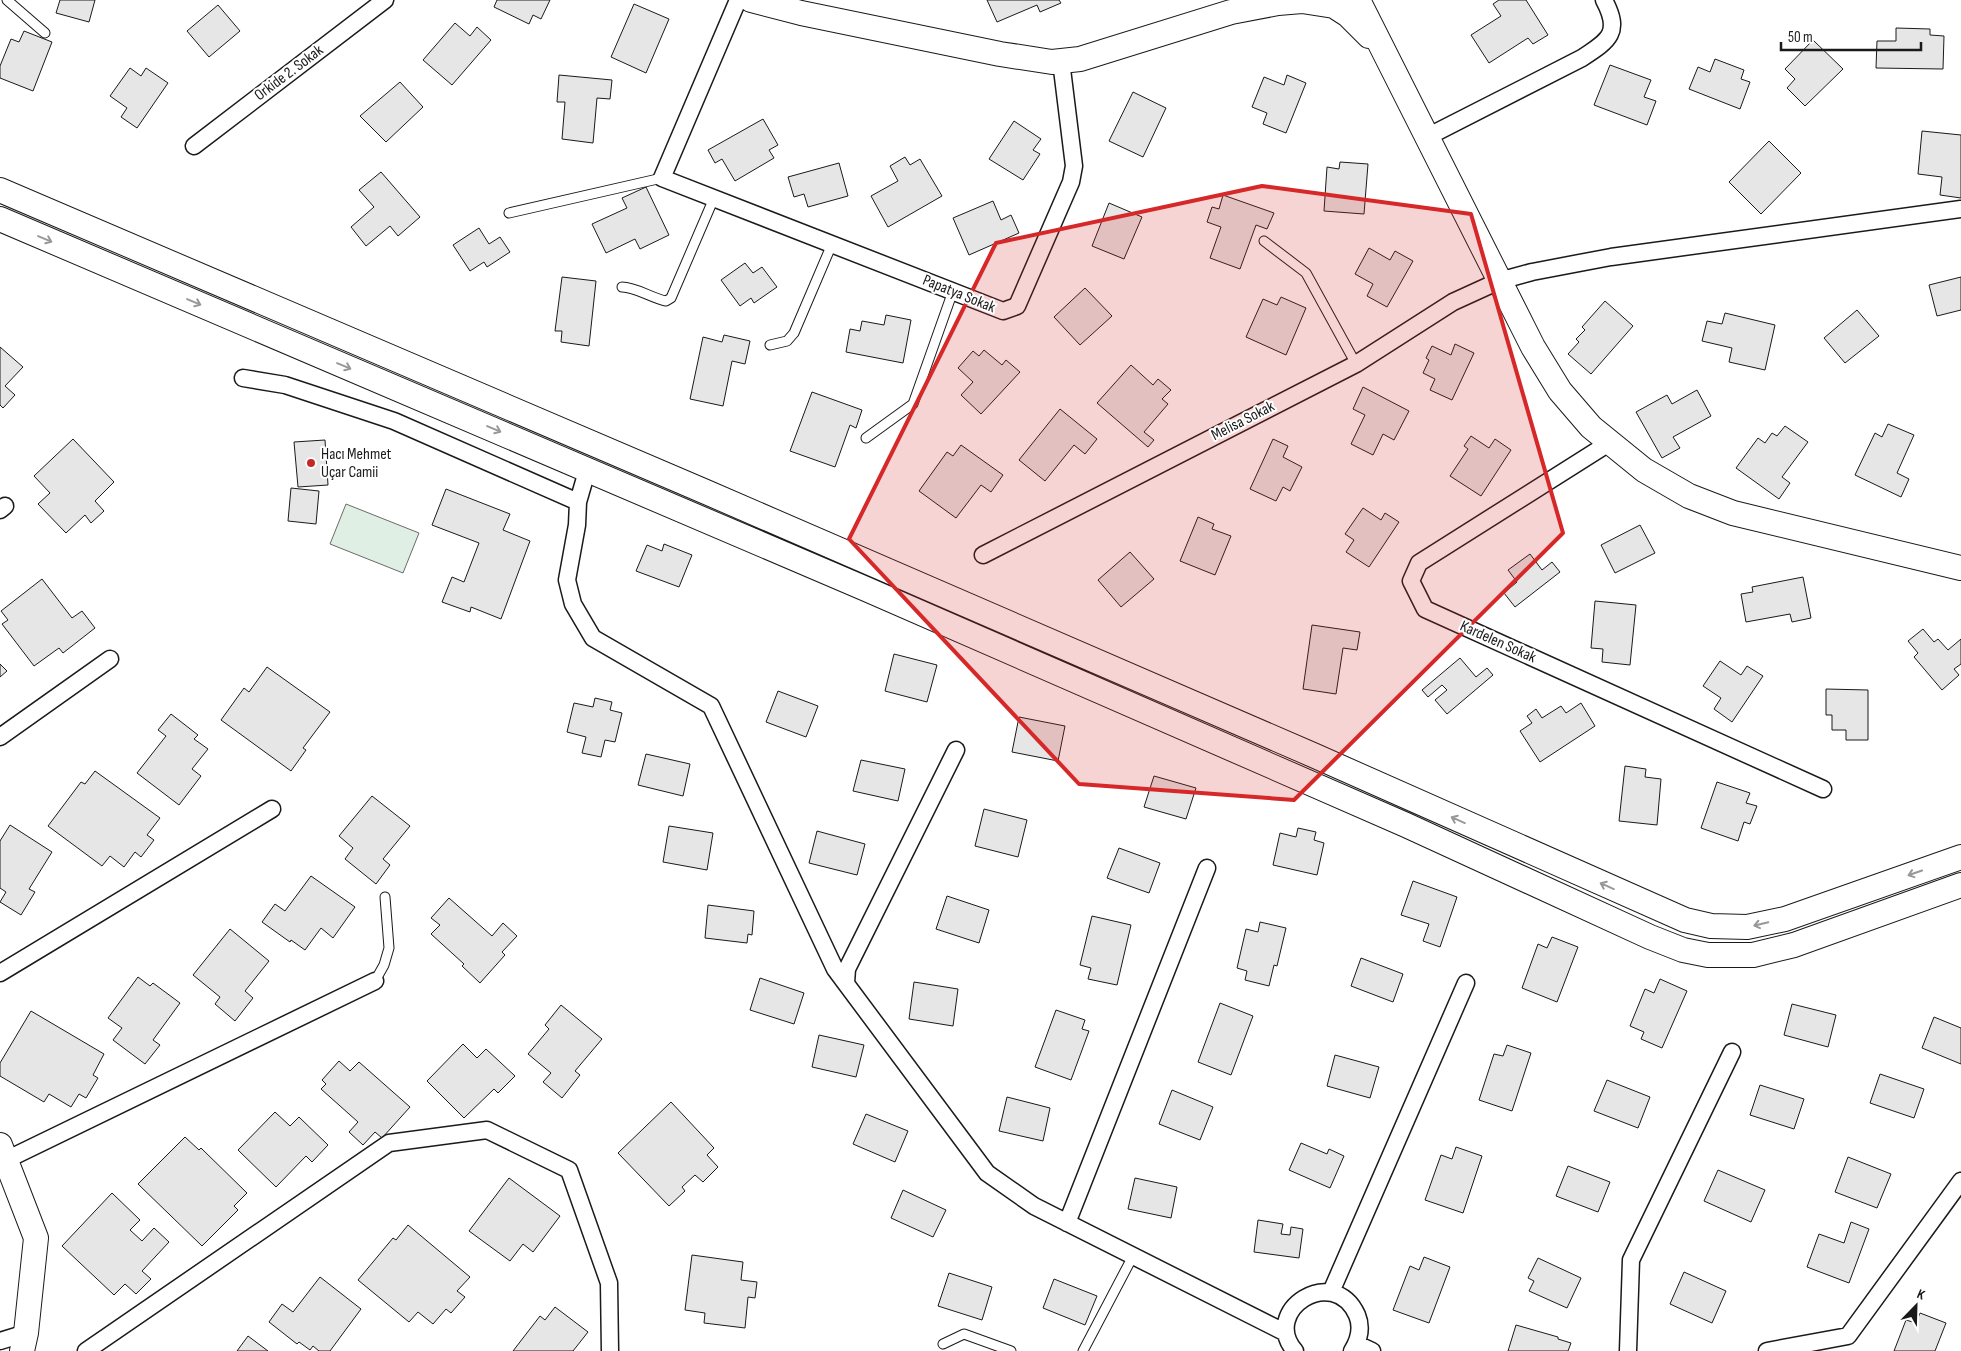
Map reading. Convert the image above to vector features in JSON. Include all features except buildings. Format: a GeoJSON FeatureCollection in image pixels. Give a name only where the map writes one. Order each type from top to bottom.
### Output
{"type":"FeatureCollection","features":[{"type":"Feature","properties":{"kind":"main road"},"geometry":{"type":"LineString","coordinates":[[750,0],[801,13],[1000,54],[1031,60],[1061,62],[1080,59],[1231,12],[1278,3],[1319,2],[1334,6],[1348,15],[1383,50]]}},
{"type":"Feature","properties":{"kind":"main road"},"geometry":{"type":"LineString","coordinates":[[1231,12],[1257,0]]}},
{"type":"Feature","properties":{"kind":"main road"},"geometry":{"type":"LineString","coordinates":[[1358,0],[1533,347],[1560,391],[1591,427],[1644,470],[1689,496],[1733,513],[1961,568]]}},
{"type":"Feature","properties":{"kind":"main road"},"geometry":{"type":"LineString","coordinates":[[1961,857],[1785,919],[1747,927],[1711,926],[1685,920],[696,488],[10,194],[5,222],[521,440],[587,471],[1369,809],[1650,937],[1683,950],[1708,955],[1753,955],[1794,945],[1961,885]]}},
{"type":"Feature","properties":{"kind":"main road"},"geometry":{"type":"LineString","coordinates":[[1683,950],[1685,920]]}},
{"type":"Feature","properties":{"kind":"main road"},"geometry":{"type":"LineString","coordinates":[[3,1152],[36,1238],[24,1342]]}},
{"type":"Feature","properties":{"kind":"street","name":"Orkide 2. Sokak"},"geometry":{"type":"LineString","coordinates":[[194,146],[385,0]]}},
{"type":"Feature","properties":{"kind":"street"},"geometry":{"type":"LineString","coordinates":[[662,178],[738,0]]}},
{"type":"Feature","properties":{"kind":"street"},"geometry":{"type":"LineString","coordinates":[[1427,137],[1582,58],[1601,46],[1610,34],[1613,23],[1612,14],[1604,0]]}},
{"type":"Feature","properties":{"kind":"street","name":"Papatya Sokak"},"geometry":{"type":"LineString","coordinates":[[662,178],[1002,311],[1017,306],[1071,182],[1074,166],[1061,62]]}},
{"type":"Feature","properties":{"kind":"street","name":"Melisa Sokak"},"geometry":{"type":"LineString","coordinates":[[983,555],[1356,364],[1453,302],[1499,281],[1532,272],[1611,257],[1961,210]]}},
{"type":"Feature","properties":{"kind":"street"},"geometry":{"type":"LineString","coordinates":[[243,378],[285,385],[394,421],[578,502]]}},
{"type":"Feature","properties":{"kind":"street","name":"Kardelen Sokak"},"geometry":{"type":"LineString","coordinates":[[1609,443],[1419,563],[1411,581],[1425,609],[1823,789]]}},
{"type":"Feature","properties":{"kind":"street"},"geometry":{"type":"LineString","coordinates":[[587,471],[578,502],[577,526],[567,580],[573,604],[593,638],[711,706],[835,969],[987,1173],[1034,1206],[1286,1333]]}},
{"type":"Feature","properties":{"kind":"street"},"geometry":{"type":"LineString","coordinates":[[0,737],[110,659]]}},
{"type":"Feature","properties":{"kind":"street"},"geometry":{"type":"LineString","coordinates":[[846,983],[847,969],[956,750]]}},
{"type":"Feature","properties":{"kind":"street"},"geometry":{"type":"LineString","coordinates":[[0,973],[272,809]]}},
{"type":"Feature","properties":{"kind":"street"},"geometry":{"type":"LineString","coordinates":[[1067,1223],[1206,868]]}},
{"type":"Feature","properties":{"kind":"street"},"geometry":{"type":"LineString","coordinates":[[3,1152],[375,981]]}},
{"type":"Feature","properties":{"kind":"street"},"geometry":{"type":"LineString","coordinates":[[1331,1292],[1466,983]]}},
{"type":"Feature","properties":{"kind":"street"},"geometry":{"type":"LineString","coordinates":[[1628,1351],[1630,1260],[1732,1052]]}},
{"type":"Feature","properties":{"kind":"street"},"geometry":{"type":"LineString","coordinates":[[86,1351],[389,1143],[487,1130],[569,1170],[609,1283],[610,1351]]}},
{"type":"Feature","properties":{"kind":"street"},"geometry":{"type":"LineString","coordinates":[[1768,1351],[1848,1336],[1961,1181]]}},
{"type":"Feature","properties":{"kind":"street"},"geometry":{"type":"LineString","coordinates":[[1295,1351],[1290,1345],[1286,1333],[1287,1320],[1292,1308],[1306,1296],[1318,1292],[1331,1292],[1343,1297],[1353,1307],[1358,1319],[1360,1332],[1354,1348],[1372,1351]]}},
{"type":"Feature","properties":{"kind":"street"},"geometry":{"type":"LineString","coordinates":[[0,1341],[24,1342]]}},
{"type":"Feature","properties":{"kind":"lane"},"geometry":{"type":"LineString","coordinates":[[7,0],[45,32]]}},
{"type":"Feature","properties":{"kind":"lane"},"geometry":{"type":"LineString","coordinates":[[509,213],[662,178]]}},
{"type":"Feature","properties":{"kind":"lane"},"geometry":{"type":"LineString","coordinates":[[622,288],[628,287],[660,300],[666,301],[671,298],[714,198]]}},
{"type":"Feature","properties":{"kind":"lane"},"geometry":{"type":"LineString","coordinates":[[1264,241],[1306,272],[1356,364]]}},
{"type":"Feature","properties":{"kind":"lane"},"geometry":{"type":"LineString","coordinates":[[770,344],[787,341],[794,333],[832,244]]}},
{"type":"Feature","properties":{"kind":"lane"},"geometry":{"type":"LineString","coordinates":[[866,438],[913,404],[953,291]]}},
{"type":"Feature","properties":{"kind":"lane"},"geometry":{"type":"LineString","coordinates":[[375,981],[384,965],[389,948],[384,897]]}},
{"type":"Feature","properties":{"kind":"lane"},"geometry":{"type":"LineString","coordinates":[[1083,1351],[1133,1256]]}},
{"type":"Feature","properties":{"kind":"lane"},"geometry":{"type":"LineString","coordinates":[[943,1344],[964,1334],[1011,1351]]}},
{"type":"Feature","properties":{"kind":"highlighted area"},"geometry":{"type":"Polygon","coordinates":[[[1262,186],[1471,214],[1563,533],[1294,800],[1079,784],[849,539],[996,243],[1262,186]]]}},
{"type":"Feature","properties":{"kind":"green space"},"geometry":{"type":"Polygon","coordinates":[[[346,504],[419,533],[403,573],[330,544],[346,504]]]}},
{"type":"Feature","properties":{"kind":"place","name":"Hacı Mehmet Uçar Camii"},"geometry":{"type":"Point","coordinates":[311,463]}}]}
